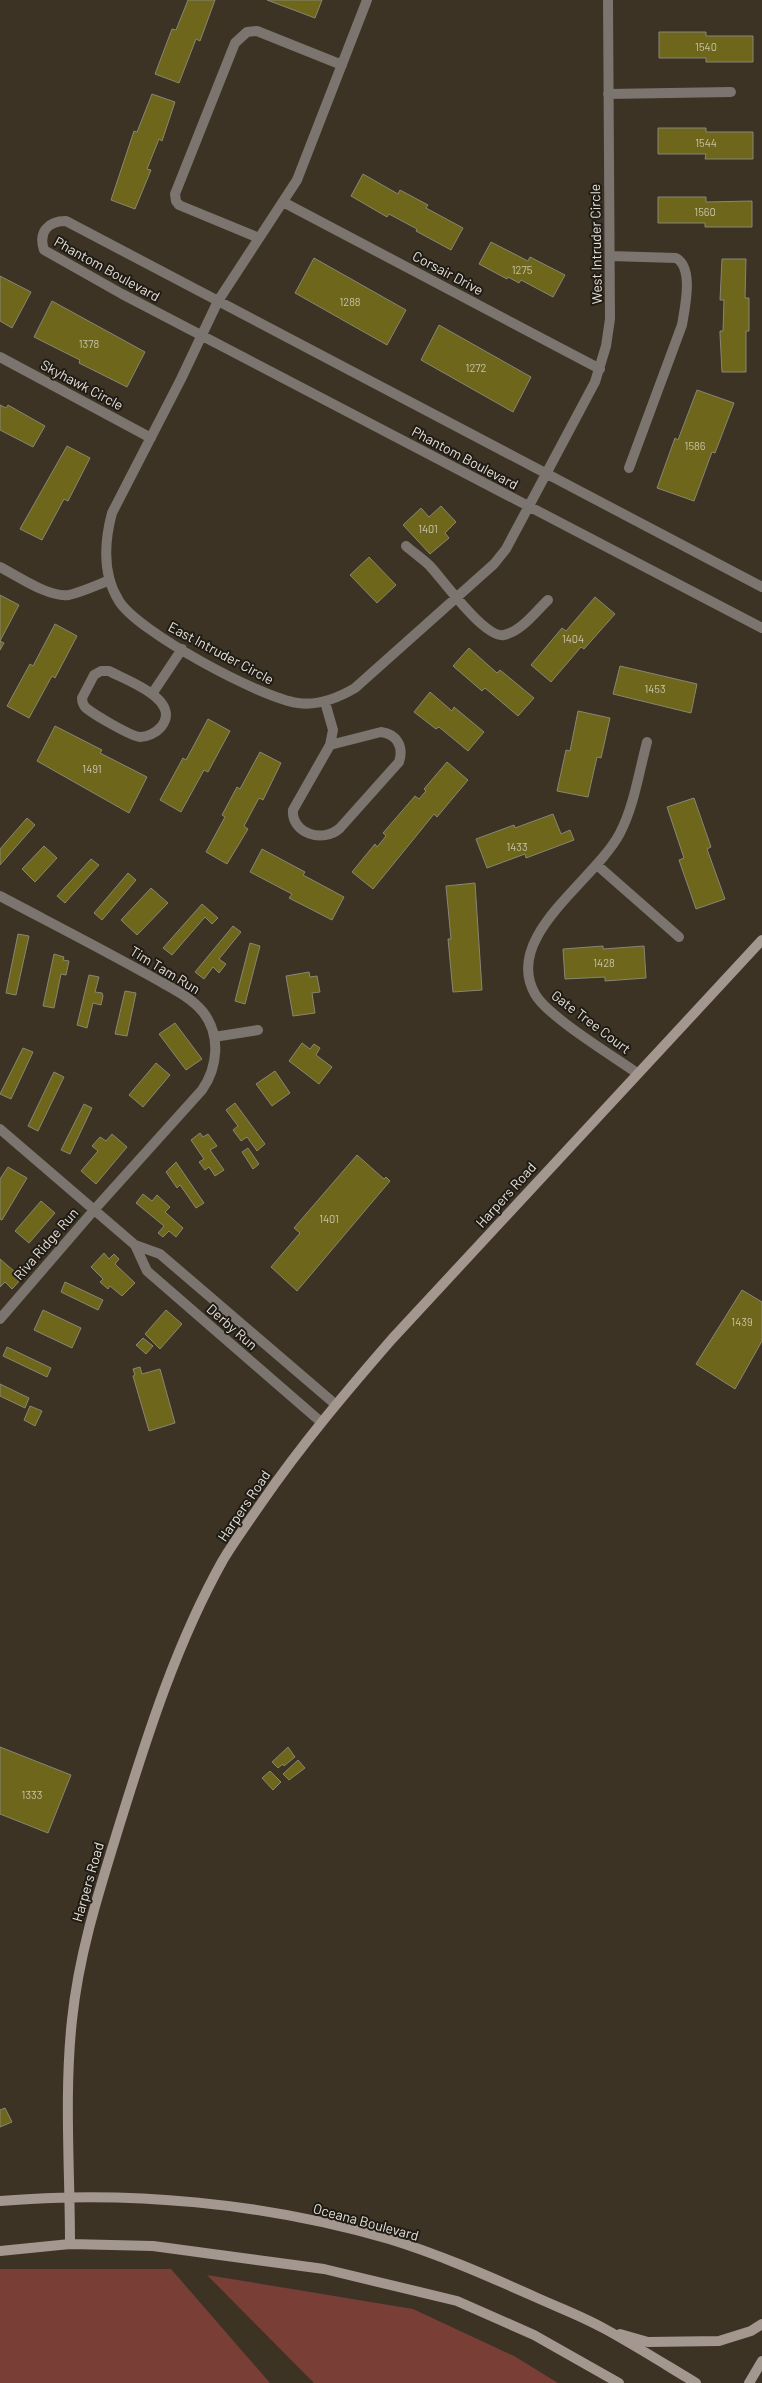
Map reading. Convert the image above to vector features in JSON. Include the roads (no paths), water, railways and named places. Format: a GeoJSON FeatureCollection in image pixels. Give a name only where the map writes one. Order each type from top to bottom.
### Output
{"type":"FeatureCollection","features":[{"type":"Feature","properties":{"kind":"main road","name":"Harpers Road"},"geometry":{"type":"LineString","coordinates":[[70,2244],[69,2105],[71,2022],[80,1963],[100,1882],[145,1743],[175,1662],[224,1559],[299,1449],[392,1339],[762,940]]}},
{"type":"Feature","properties":{"kind":"main road","name":"Oceana Boulevard"},"geometry":{"type":"LineString","coordinates":[[0,2201],[70,2197],[187,2202],[265,2212],[343,2227],[440,2256],[604,2328],[696,2383]]}},
{"type":"Feature","properties":{"kind":"main road"},"geometry":{"type":"LineString","coordinates":[[0,2251],[70,2244],[152,2246],[324,2269],[457,2301],[534,2335],[619,2383]]}},
{"type":"Feature","properties":{"kind":"main road"},"geometry":{"type":"LineString","coordinates":[[604,2328],[648,2342],[683,2342],[719,2341],[751,2331],[762,2324]]}},
{"type":"Feature","properties":{"kind":"main road"},"geometry":{"type":"LineString","coordinates":[[749,2383],[762,2361]]}},
{"type":"Feature","properties":{"kind":"street"},"geometry":{"type":"LineString","coordinates":[[218,301],[297,180],[367,0]]}},
{"type":"Feature","properties":{"kind":"street","name":"West Intruder Circle"},"geometry":{"type":"LineString","coordinates":[[547,474],[600,369],[610,319],[608,0]]}},
{"type":"Feature","properties":{"kind":"street"},"geometry":{"type":"LineString","coordinates":[[259,238],[179,205],[175,194],[235,43],[247,32],[257,31],[342,64]]}},
{"type":"Feature","properties":{"kind":"street"},"geometry":{"type":"LineString","coordinates":[[608,94],[731,92]]}},
{"type":"Feature","properties":{"kind":"street","name":"Corsair Drive"},"geometry":{"type":"LineString","coordinates":[[283,202],[600,369]]}},
{"type":"Feature","properties":{"kind":"street","name":"Phantom Boulevard"},"geometry":{"type":"LineString","coordinates":[[762,587],[66,221],[57,221],[49,224],[43,231],[41,242],[44,250],[200,335],[762,628]]}},
{"type":"Feature","properties":{"kind":"street"},"geometry":{"type":"LineString","coordinates":[[610,256],[676,258],[683,262],[686,268],[686,306],[682,325],[629,468]]}},
{"type":"Feature","properties":{"kind":"street","name":"East Intruder Circle"},"geometry":{"type":"LineString","coordinates":[[218,301],[200,335],[181,379],[112,513],[106,546],[110,580],[119,601],[130,616],[207,665],[277,698],[298,703],[325,702],[343,695],[355,688],[494,564],[506,550],[547,474]]}},
{"type":"Feature","properties":{"kind":"street","name":"Skyhawk Circle"},"geometry":{"type":"LineString","coordinates":[[0,357],[151,438]]}},
{"type":"Feature","properties":{"kind":"street"},"geometry":{"type":"LineString","coordinates":[[406,546],[429,566],[490,632],[503,635],[521,626],[548,600]]}},
{"type":"Feature","properties":{"kind":"street"},"geometry":{"type":"LineString","coordinates":[[0,567],[51,593],[60,595],[70,595],[110,580]]}},
{"type":"Feature","properties":{"kind":"street"},"geometry":{"type":"LineString","coordinates":[[152,694],[182,649]]}},
{"type":"Feature","properties":{"kind":"street"},"geometry":{"type":"LineString","coordinates":[[101,671],[109,671],[152,694],[161,701],[165,709],[165,719],[161,727],[151,735],[142,737],[136,736],[86,708],[82,698],[94,675],[101,671]]}},
{"type":"Feature","properties":{"kind":"street"},"geometry":{"type":"LineString","coordinates":[[325,702],[333,730],[330,745],[293,810],[296,824],[315,836],[333,835],[400,762],[402,754],[397,740],[387,733],[380,732],[330,745]]}},
{"type":"Feature","properties":{"kind":"street","name":"Gate Tree Court"},"geometry":{"type":"LineString","coordinates":[[637,1073],[544,1007],[530,985],[526,968],[529,950],[538,932],[596,865],[619,834],[630,807],[647,742]]}},
{"type":"Feature","properties":{"kind":"street"},"geometry":{"type":"LineString","coordinates":[[596,865],[679,937]]}},
{"type":"Feature","properties":{"kind":"street","name":"Tim Tam Run"},"geometry":{"type":"LineString","coordinates":[[0,896],[191,1000],[206,1016],[214,1036],[216,1052],[213,1068],[207,1082],[94,1210]]}},
{"type":"Feature","properties":{"kind":"street"},"geometry":{"type":"LineString","coordinates":[[214,1036],[258,1030]]}},
{"type":"Feature","properties":{"kind":"street","name":"Derby Run"},"geometry":{"type":"LineString","coordinates":[[0,1129],[135,1244],[160,1254],[336,1404]]}},
{"type":"Feature","properties":{"kind":"street","name":"Riva Ridge Run"},"geometry":{"type":"LineString","coordinates":[[0,1319],[94,1210]]}},
{"type":"Feature","properties":{"kind":"street","name":"Derby Run"},"geometry":{"type":"LineString","coordinates":[[135,1244],[146,1271],[321,1422]]}}]}
